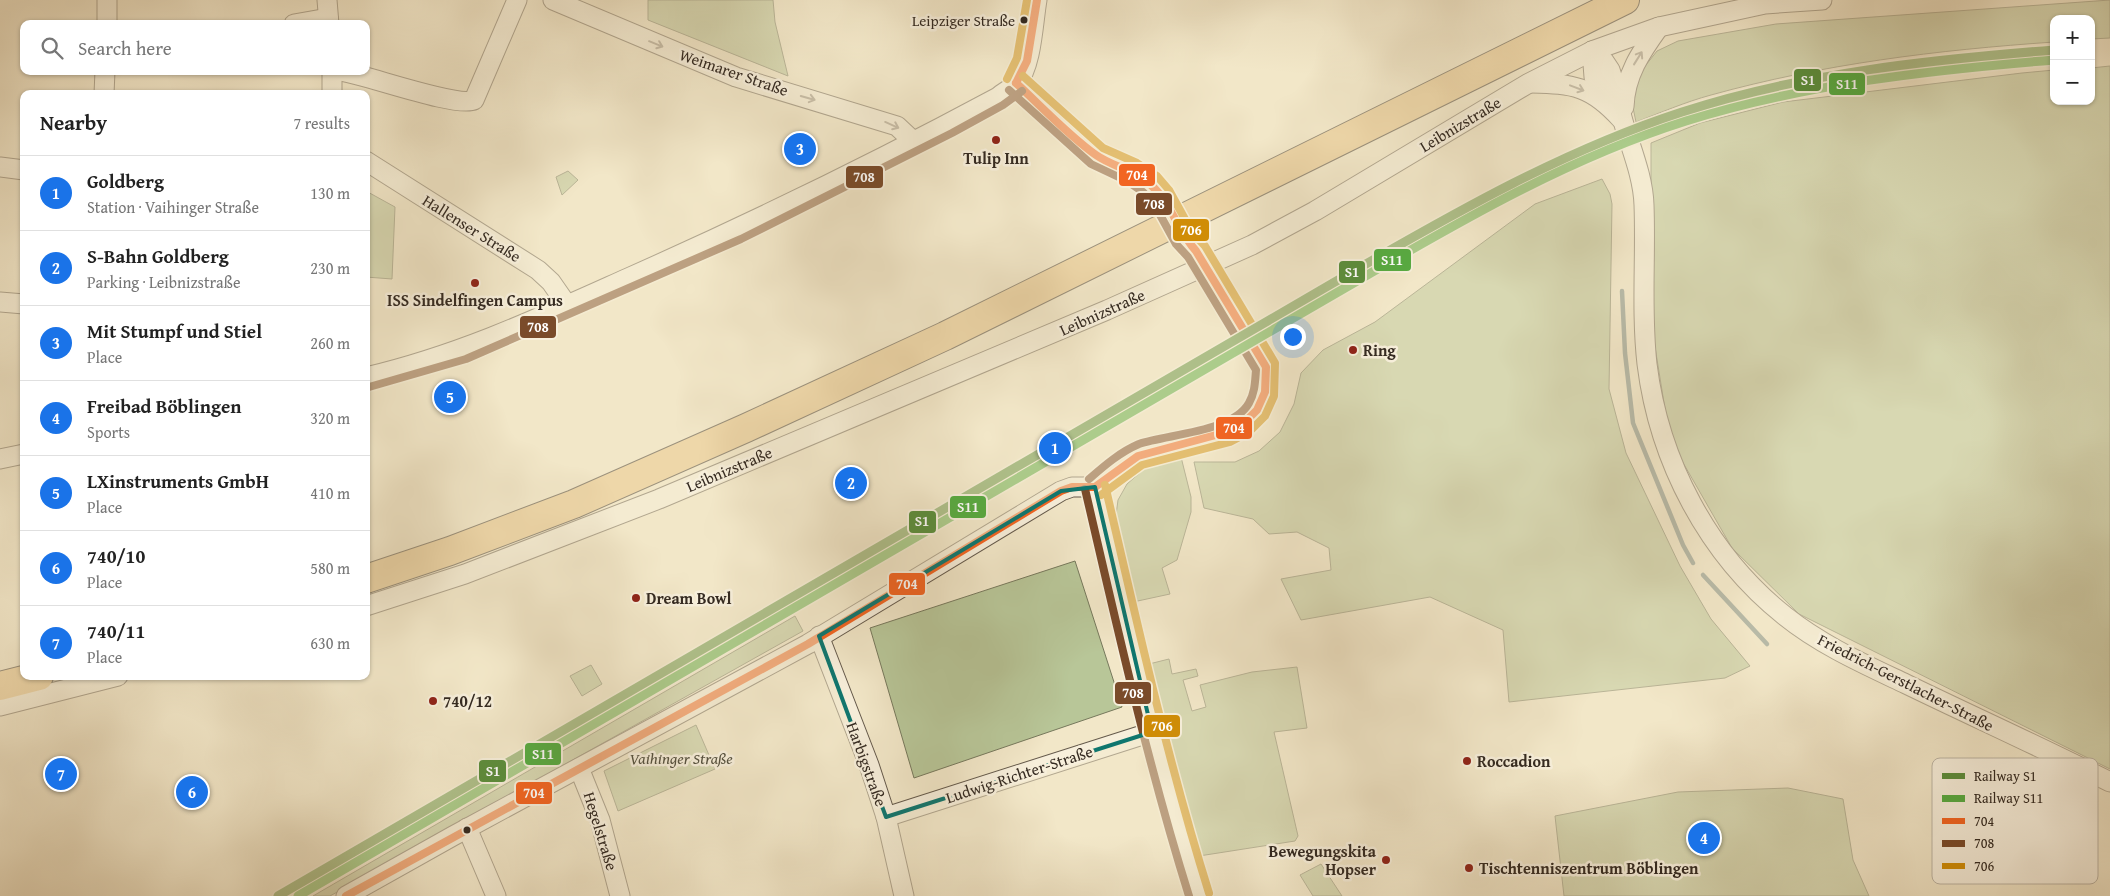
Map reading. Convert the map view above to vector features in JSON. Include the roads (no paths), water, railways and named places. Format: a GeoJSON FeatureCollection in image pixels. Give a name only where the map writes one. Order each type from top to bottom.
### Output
{"type":"FeatureCollection","features":[{"type":"Feature","properties":{"kind":"highway"},"geometry":{"type":"LineString","coordinates":[[370,563],[472,528],[538,502],[770,400],[966,309],[1588,0]]}},
{"type":"Feature","properties":{"kind":"highway"},"geometry":{"type":"LineString","coordinates":[[370,578],[450,551],[566,507],[746,428],[954,332],[1149,233],[1625,0]]}},
{"type":"Feature","properties":{"kind":"highway"},"geometry":{"type":"LineString","coordinates":[[0,673],[20,668]]}},
{"type":"Feature","properties":{"kind":"highway"},"geometry":{"type":"LineString","coordinates":[[0,686],[24,680]]}},
{"type":"Feature","properties":{"kind":"street"},"geometry":{"type":"LineString","coordinates":[[107,0],[107,20]]}},
{"type":"Feature","properties":{"kind":"street"},"geometry":{"type":"LineString","coordinates":[[356,75],[445,98],[470,102],[474,100],[518,0]]}},
{"type":"Feature","properties":{"kind":"street","name":"Weimarer Straße"},"geometry":{"type":"LineString","coordinates":[[553,0],[736,76],[897,126],[913,142]]}},
{"type":"Feature","properties":{"kind":"street"},"geometry":{"type":"LineString","coordinates":[[370,376],[462,350],[745,226],[913,142],[998,96],[1016,83],[1028,61],[1037,0]]}},
{"type":"Feature","properties":{"kind":"street","name":"Leibnizstraße"},"geometry":{"type":"LineString","coordinates":[[370,605],[465,574],[659,499],[1107,310],[1252,245],[1315,211],[1529,83],[1592,51],[1659,27],[1765,4],[1822,0]]}},
{"type":"Feature","properties":{"kind":"street"},"geometry":{"type":"LineString","coordinates":[[308,20],[328,14]]}},
{"type":"Feature","properties":{"kind":"street","name":"Friedrich-Gerstlacher-Straße"},"geometry":{"type":"LineString","coordinates":[[1623,121],[1624,94],[1634,63],[1659,27]]}},
{"type":"Feature","properties":{"kind":"street","name":"Friedrich-Gerstlacher-Straße"},"geometry":{"type":"LineString","coordinates":[[1592,51],[1594,77],[1605,101],[1623,121]]}},
{"type":"Feature","properties":{"kind":"street","name":"Friedrich-Gerstlacher-Straße"},"geometry":{"type":"LineString","coordinates":[[1592,51],[1610,70],[1623,121],[1640,175],[1644,204],[1644,337],[1653,396],[1665,442],[1682,486],[1702,522],[1726,557],[1751,585],[1785,616],[1831,647],[2060,758]]}},
{"type":"Feature","properties":{"kind":"street"},"geometry":{"type":"LineString","coordinates":[[104,90],[105,75]]}},
{"type":"Feature","properties":{"kind":"street"},"geometry":{"type":"LineString","coordinates":[[332,75],[332,90]]}},
{"type":"Feature","properties":{"kind":"street","name":"Friedrich-Gerstlacher-Straße"},"geometry":{"type":"LineString","coordinates":[[1529,83],[1576,86],[1605,101]]}},
{"type":"Feature","properties":{"kind":"street","name":"Hallenser Straße"},"geometry":{"type":"LineString","coordinates":[[370,164],[538,270],[551,282],[567,305]]}},
{"type":"Feature","properties":{"kind":"street"},"geometry":{"type":"LineString","coordinates":[[0,167],[20,170]]}},
{"type":"Feature","properties":{"kind":"street"},"geometry":{"type":"LineString","coordinates":[[0,302],[20,304]]}},
{"type":"Feature","properties":{"kind":"street"},"geometry":{"type":"LineString","coordinates":[[0,458],[20,455]]}},
{"type":"Feature","properties":{"kind":"street"},"geometry":{"type":"LineString","coordinates":[[346,896],[467,828],[687,711],[819,636],[1061,491],[1072,487],[1095,487],[1152,732],[1173,812],[1199,896]]}},
{"type":"Feature","properties":{"kind":"street","name":"Harbigstraße"},"geometry":{"type":"LineString","coordinates":[[819,636],[866,756],[886,817],[904,896]]}},
{"type":"Feature","properties":{"kind":"street"},"geometry":{"type":"LineString","coordinates":[[0,706],[102,680]]}},
{"type":"Feature","properties":{"kind":"street","name":"Ludwig-Richter-Straße"},"geometry":{"type":"LineString","coordinates":[[886,817],[1152,732]]}},
{"type":"Feature","properties":{"kind":"street","name":"Hegelstraße"},"geometry":{"type":"LineString","coordinates":[[580,768],[600,820],[620,896]]}},
{"type":"Feature","properties":{"kind":"street","name":"Friedrich-Gerstlacher-Straße"},"geometry":{"type":"LineString","coordinates":[[2098,776],[2110,782]]}},
{"type":"Feature","properties":{"kind":"street"},"geometry":{"type":"LineString","coordinates":[[467,828],[496,896]]}},
{"type":"Feature","properties":{"kind":"waterway"},"geometry":{"type":"LineString","coordinates":[[1622,291],[1625,353],[1633,423],[1683,545],[1693,563]]}},
{"type":"Feature","properties":{"kind":"waterway"},"geometry":{"type":"LineString","coordinates":[[1703,575],[1767,644]]}},
{"type":"Feature","properties":{"kind":"rail line","name":"S1"},"geometry":{"type":"LineString","coordinates":[[278,896],[1352,272],[1472,205],[1554,163],[1596,144],[1682,112],[1773,87],[1866,70],[1960,58],[2050,50]]}},
{"type":"Feature","properties":{"kind":"rail line","name":"S11"},"geometry":{"type":"LineString","coordinates":[[298,896],[1396,258],[1476,213],[1558,172],[1600,153],[1686,121],[1776,97],[1868,80],[2050,60]]}},
{"type":"Feature","properties":{"kind":"place","name":"Leipziger Straße"},"geometry":{"type":"Point","coordinates":[1024,20]}},
{"type":"Feature","properties":{"kind":"place","name":"Tulip Inn"},"geometry":{"type":"Point","coordinates":[996,140]}},
{"type":"Feature","properties":{"kind":"place","name":"Mit Stumpf und Stiel"},"geometry":{"type":"Point","coordinates":[800,149]}},
{"type":"Feature","properties":{"kind":"place","name":"ISS Sindelfingen Campus"},"geometry":{"type":"Point","coordinates":[475,283]}},
{"type":"Feature","properties":{"kind":"place","name":"Ring"},"geometry":{"type":"Point","coordinates":[1353,350]}},
{"type":"Feature","properties":{"kind":"place","name":"LXinstruments GmbH"},"geometry":{"type":"Point","coordinates":[450,397]}},
{"type":"Feature","properties":{"kind":"place","name":"Goldberg"},"geometry":{"type":"Point","coordinates":[1055,448]}},
{"type":"Feature","properties":{"kind":"place","name":"S-Bahn Goldberg"},"geometry":{"type":"Point","coordinates":[851,483]}},
{"type":"Feature","properties":{"kind":"place","name":"Dream Bowl"},"geometry":{"type":"Point","coordinates":[636,598]}},
{"type":"Feature","properties":{"kind":"place","name":"740/12"},"geometry":{"type":"Point","coordinates":[433,701]}},
{"type":"Feature","properties":{"kind":"place","name":"Roccadion"},"geometry":{"type":"Point","coordinates":[1467,761]}},
{"type":"Feature","properties":{"kind":"place","name":"740/11"},"geometry":{"type":"Point","coordinates":[61,774]}},
{"type":"Feature","properties":{"kind":"place","name":"740/10"},"geometry":{"type":"Point","coordinates":[192,792]}},
{"type":"Feature","properties":{"kind":"place","name":"Freibad Böblingen"},"geometry":{"type":"Point","coordinates":[1704,838]}},
{"type":"Feature","properties":{"kind":"place","name":"Bewegungskita Hopser"},"geometry":{"type":"Point","coordinates":[1386,860]}},
{"type":"Feature","properties":{"kind":"place","name":"Tischtenniszentrum Böblingen"},"geometry":{"type":"Point","coordinates":[1469,868]}},
{"type":"Feature","properties":{"kind":"park label","name":"Vaihinger Straße"},"geometry":{"type":"Point","coordinates":[681,758]}}]}
